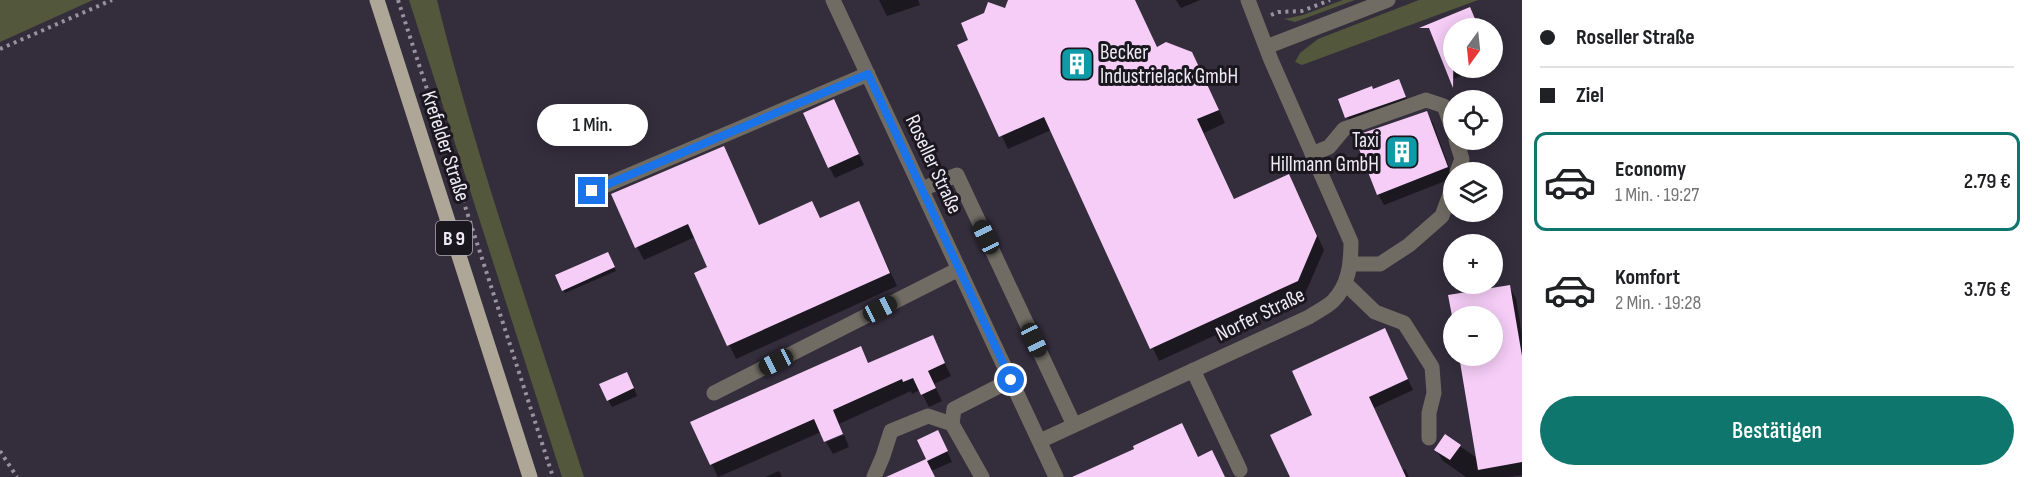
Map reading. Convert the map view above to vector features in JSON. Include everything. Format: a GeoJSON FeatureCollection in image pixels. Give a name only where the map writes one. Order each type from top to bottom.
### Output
{"type":"FeatureCollection","features":[{"type":"Feature","properties":{"kind":"main road","name":"Krefelder Straße"},"geometry":{"type":"LineString","coordinates":[[377,0],[530,477]]}},
{"type":"Feature","properties":{"kind":"street","name":"Roseller Straße"},"geometry":{"type":"LineString","coordinates":[[834,0],[1040,441],[1052,476]]}},
{"type":"Feature","properties":{"kind":"street","name":"Norfer Straße"},"geometry":{"type":"LineString","coordinates":[[1040,441],[1308,317],[1333,301],[1345,283],[1351,264],[1351,242],[1266,47],[1248,0]]}},
{"type":"Feature","properties":{"kind":"street"},"geometry":{"type":"LineString","coordinates":[[1266,47],[1388,0]]}},
{"type":"Feature","properties":{"kind":"street"},"geometry":{"type":"LineString","coordinates":[[592,191],[868,74]]}},
{"type":"Feature","properties":{"kind":"street"},"geometry":{"type":"LineString","coordinates":[[1312,154],[1329,147],[1344,129],[1426,100],[1443,106]]}},
{"type":"Feature","properties":{"kind":"street"},"geometry":{"type":"LineString","coordinates":[[922,189],[957,176],[1074,425]]}},
{"type":"Feature","properties":{"kind":"street"},"geometry":{"type":"LineString","coordinates":[[1351,264],[1380,264],[1409,245],[1443,213]]}},
{"type":"Feature","properties":{"kind":"street"},"geometry":{"type":"LineString","coordinates":[[714,393],[959,269]]}},
{"type":"Feature","properties":{"kind":"street"},"geometry":{"type":"LineString","coordinates":[[1345,283],[1375,312],[1404,323],[1432,367],[1434,393],[1429,413],[1429,438]]}},
{"type":"Feature","properties":{"kind":"street"},"geometry":{"type":"LineString","coordinates":[[1193,370],[1240,470]]}},
{"type":"Feature","properties":{"kind":"street"},"geometry":{"type":"LineString","coordinates":[[982,477],[952,424],[954,409],[1011,380]]}},
{"type":"Feature","properties":{"kind":"street"},"geometry":{"type":"LineString","coordinates":[[873,477],[891,431],[928,416],[952,424]]}},
{"type":"Feature","properties":{"kind":"path"},"geometry":{"type":"LineString","coordinates":[[0,49],[112,0]]}},
{"type":"Feature","properties":{"kind":"path"},"geometry":{"type":"LineString","coordinates":[[398,0],[553,477]]}},
{"type":"Feature","properties":{"kind":"path"},"geometry":{"type":"LineString","coordinates":[[1256,21],[1278,12],[1302,11],[1330,0]]}},
{"type":"Feature","properties":{"kind":"path"},"geometry":{"type":"LineString","coordinates":[[0,451],[17,477]]}},
{"type":"Feature","properties":{"kind":"green space"},"geometry":{"type":"Polygon","coordinates":[[[0,0],[93,0],[0,42],[0,0]]]}},
{"type":"Feature","properties":{"kind":"green space"},"geometry":{"type":"Polygon","coordinates":[[[409,0],[437,0],[488,180],[584,477],[562,477],[409,0]]]}},
{"type":"Feature","properties":{"kind":"green space"},"geometry":{"type":"Polygon","coordinates":[[[1343,0],[1355,0],[1295,22],[1284,19],[1303,15],[1343,0]]]}},
{"type":"Feature","properties":{"kind":"green space"},"geometry":{"type":"Polygon","coordinates":[[[1419,0],[1478,0],[1302,65],[1295,62],[1300,53],[1318,39],[1419,0]]]}},
{"type":"Feature","properties":{"kind":"building"},"geometry":{"type":"Polygon","coordinates":[[[1008,0],[1135,0],[1157,47],[1166,42],[1192,52],[1219,110],[1197,119],[1234,199],[1289,174],[1317,236],[1298,281],[1150,349],[1044,117],[999,137],[957,45],[968,40],[961,23],[984,13],[988,2],[1005,8],[1008,0]]]}},
{"type":"Feature","properties":{"kind":"building"},"geometry":{"type":"Polygon","coordinates":[[[1470,7],[1475,18],[1443,18],[1470,7]]]}},
{"type":"Feature","properties":{"kind":"building"},"geometry":{"type":"Polygon","coordinates":[[[1443,18],[1443,63],[1429,28],[1419,28],[1443,18]]]}},
{"type":"Feature","properties":{"kind":"building"},"geometry":{"type":"Polygon","coordinates":[[[1399,79],[1406,97],[1345,118],[1338,99],[1399,79]]]}},
{"type":"Feature","properties":{"kind":"building"},"geometry":{"type":"Polygon","coordinates":[[[834,99],[859,154],[828,168],[803,113],[834,99]]]}},
{"type":"Feature","properties":{"kind":"building","name":"Taxi Hillmann GmbH"},"geometry":{"type":"Polygon","coordinates":[[[1427,111],[1446,162],[1443,162],[1443,169],[1377,195],[1354,136],[1427,111]]]}},
{"type":"Feature","properties":{"kind":"building"},"geometry":{"type":"Polygon","coordinates":[[[724,146],[759,225],[812,201],[820,218],[859,201],[890,273],[727,346],[694,273],[707,267],[688,224],[635,248],[611,194],[724,146]]]}},
{"type":"Feature","properties":{"kind":"building"},"geometry":{"type":"Polygon","coordinates":[[[608,252],[615,267],[562,291],[555,275],[608,252]]]}},
{"type":"Feature","properties":{"kind":"building"},"geometry":{"type":"Polygon","coordinates":[[[1510,285],[1522,356],[1522,462],[1478,470],[1461,366],[1503,366],[1503,306],[1450,306],[1448,295],[1503,294],[1503,286],[1510,285]]]}},
{"type":"Feature","properties":{"kind":"building"},"geometry":{"type":"Polygon","coordinates":[[[1385,328],[1408,379],[1369,397],[1406,477],[1290,477],[1270,435],[1312,415],[1292,371],[1385,328]]]}},
{"type":"Feature","properties":{"kind":"building"},"geometry":{"type":"Polygon","coordinates":[[[933,335],[945,363],[928,371],[936,388],[921,395],[913,378],[903,382],[902,379],[833,410],[843,434],[824,442],[814,419],[710,465],[690,422],[861,346],[868,363],[933,335]]]}},
{"type":"Feature","properties":{"kind":"building"},"geometry":{"type":"Polygon","coordinates":[[[627,372],[634,388],[607,401],[599,384],[627,372]]]}},
{"type":"Feature","properties":{"kind":"building"},"geometry":{"type":"Polygon","coordinates":[[[1182,423],[1198,457],[1212,450],[1225,477],[1072,477],[1134,449],[1133,446],[1182,423]]]}},
{"type":"Feature","properties":{"kind":"building"},"geometry":{"type":"Polygon","coordinates":[[[938,430],[948,451],[927,461],[935,477],[886,477],[926,459],[917,440],[938,430]]]}},
{"type":"Feature","properties":{"kind":"building"},"geometry":{"type":"Polygon","coordinates":[[[1445,434],[1461,445],[1450,460],[1434,450],[1445,434]]]}},
{"type":"Feature","properties":{"kind":"place","name":"Becker Industrielack GmbH"},"geometry":{"type":"Point","coordinates":[1077,64]}},
{"type":"Feature","properties":{"kind":"place","name":"Taxi Hillmann GmbH"},"geometry":{"type":"Point","coordinates":[1402,152]}},
{"type":"Feature","properties":{"kind":"route"},"geometry":{"type":"LineString","coordinates":[[592,191],[868,74],[1011,380]]}}]}
